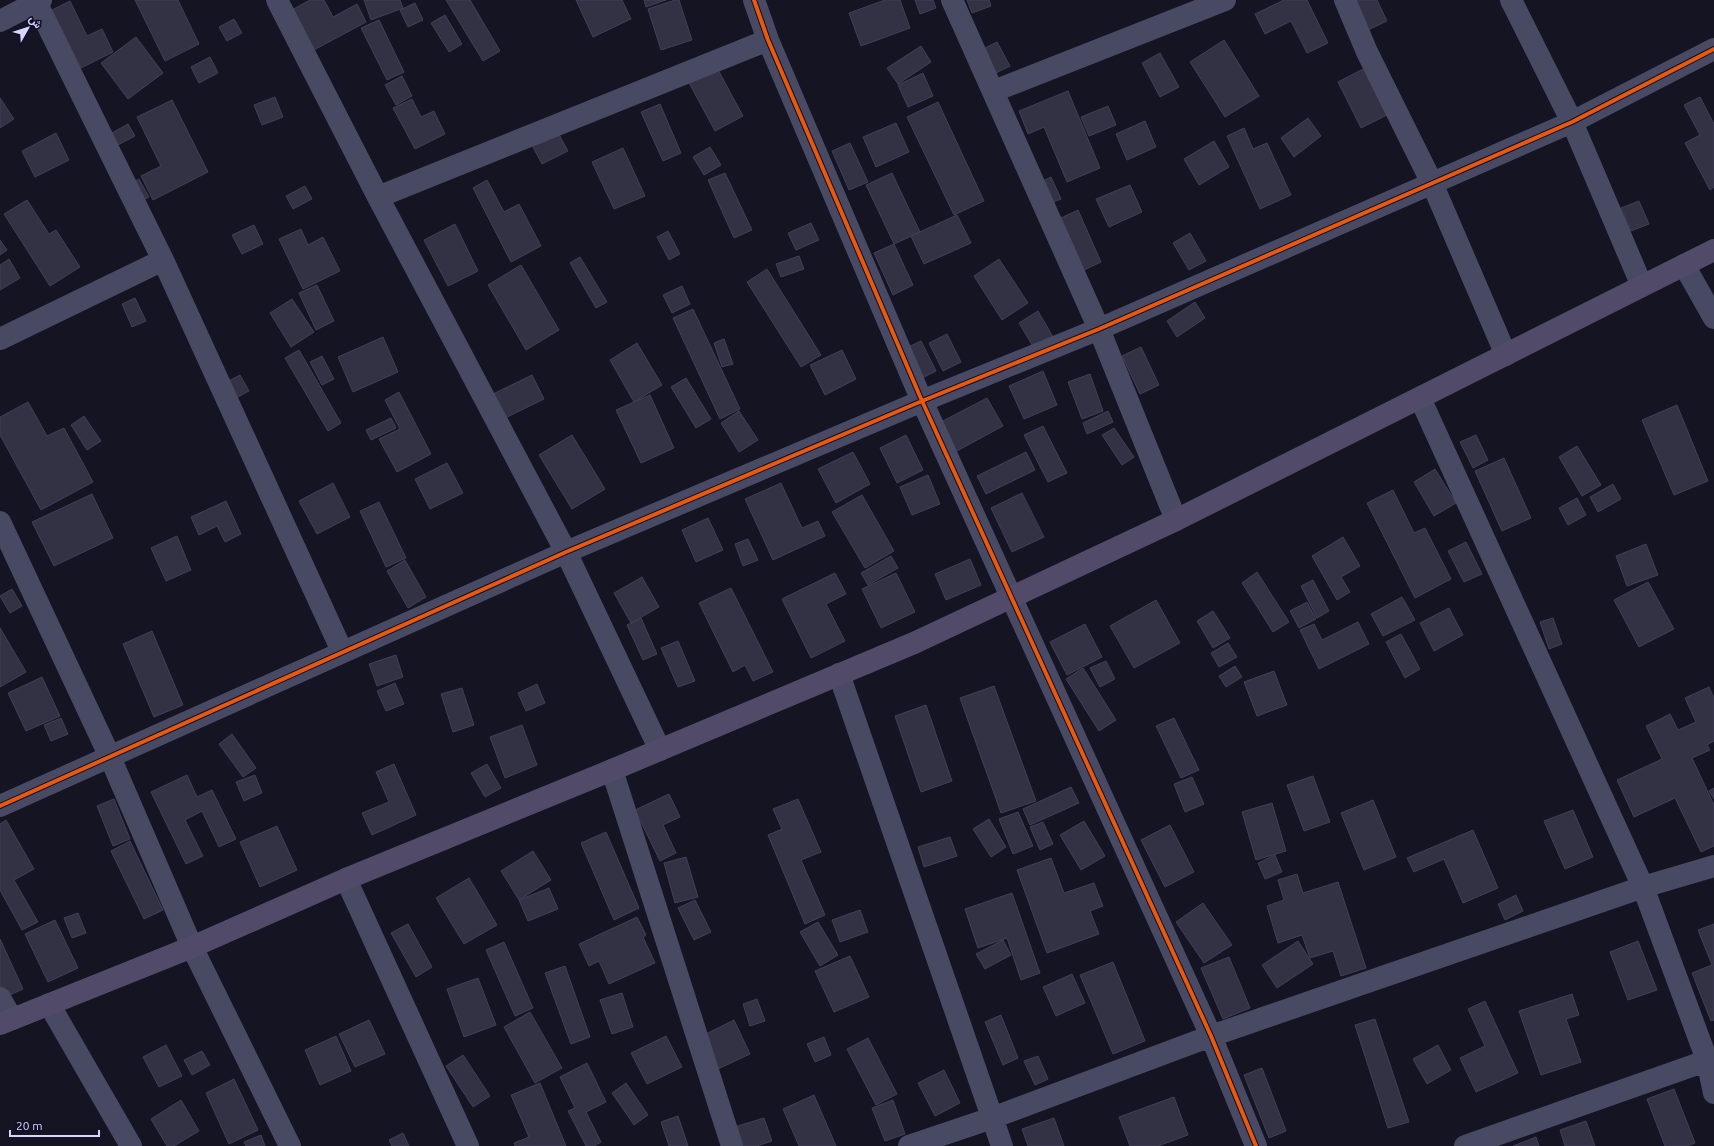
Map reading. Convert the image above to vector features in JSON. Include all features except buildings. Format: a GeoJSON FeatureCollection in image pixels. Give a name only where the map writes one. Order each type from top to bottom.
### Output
{"type":"FeatureCollection","features":[{"type":"Feature","properties":{"kind":"main road"},"geometry":{"type":"LineString","coordinates":[[6,1021],[192,947],[346,879],[612,770],[914,643],[1176,520],[1714,250]]}},
{"type":"Feature","properties":{"kind":"street"},"geometry":{"type":"LineString","coordinates":[[277,0],[378,197],[566,552],[660,750]]}},
{"type":"Feature","properties":{"kind":"street"},"geometry":{"type":"LineString","coordinates":[[754,0],[768,40],[922,401],[1010,598],[1210,1036],[1256,1146]]}},
{"type":"Feature","properties":{"kind":"street"},"geometry":{"type":"LineString","coordinates":[[952,0],[994,91],[1098,329],[1176,520]]}},
{"type":"Feature","properties":{"kind":"street"},"geometry":{"type":"LineString","coordinates":[[994,91],[1225,0]]}},
{"type":"Feature","properties":{"kind":"street"},"geometry":{"type":"LineString","coordinates":[[1345,0],[1367,52],[1432,183],[1506,355]]}},
{"type":"Feature","properties":{"kind":"street"},"geometry":{"type":"LineString","coordinates":[[1511,0],[1572,122],[1642,286]]}},
{"type":"Feature","properties":{"kind":"street"},"geometry":{"type":"LineString","coordinates":[[0,21],[37,1],[163,260],[342,651]]}},
{"type":"Feature","properties":{"kind":"street"},"geometry":{"type":"LineString","coordinates":[[378,197],[768,40]]}},
{"type":"Feature","properties":{"kind":"street"},"geometry":{"type":"LineString","coordinates":[[0,806],[342,651],[566,552],[922,401],[1098,329],[1572,122],[1714,49]]}},
{"type":"Feature","properties":{"kind":"street"},"geometry":{"type":"LineString","coordinates":[[0,339],[163,260]]}},
{"type":"Feature","properties":{"kind":"street"},"geometry":{"type":"LineString","coordinates":[[1684,265],[1714,318]]}},
{"type":"Feature","properties":{"kind":"street"},"geometry":{"type":"LineString","coordinates":[[1420,398],[1643,887],[1710,1059],[1714,1093]]}},
{"type":"Feature","properties":{"kind":"street"},"geometry":{"type":"LineString","coordinates":[[0,522],[110,757],[192,947],[290,1146]]}},
{"type":"Feature","properties":{"kind":"street"},"geometry":{"type":"LineString","coordinates":[[839,674],[1002,1146]]}},
{"type":"Feature","properties":{"kind":"street"},"geometry":{"type":"LineString","coordinates":[[612,770],[732,1146]]}},
{"type":"Feature","properties":{"kind":"street"},"geometry":{"type":"LineString","coordinates":[[909,1146],[992,1118],[1210,1036],[1643,887],[1714,866]]}},
{"type":"Feature","properties":{"kind":"street"},"geometry":{"type":"LineString","coordinates":[[346,879],[468,1146]]}},
{"type":"Feature","properties":{"kind":"street"},"geometry":{"type":"LineString","coordinates":[[0,998],[6,1021]]}},
{"type":"Feature","properties":{"kind":"street"},"geometry":{"type":"LineString","coordinates":[[49,1004],[131,1146]]}},
{"type":"Feature","properties":{"kind":"street"},"geometry":{"type":"LineString","coordinates":[[1465,1146],[1710,1059]]}},
{"type":"Feature","properties":{"kind":"cycle path"},"geometry":{"type":"LineString","coordinates":[[754,0],[768,40],[922,401],[1211,1036],[1256,1146]]}},
{"type":"Feature","properties":{"kind":"cycle path"},"geometry":{"type":"LineString","coordinates":[[0,806],[566,552],[922,401],[1099,329],[1572,122],[1714,49]]}}]}
